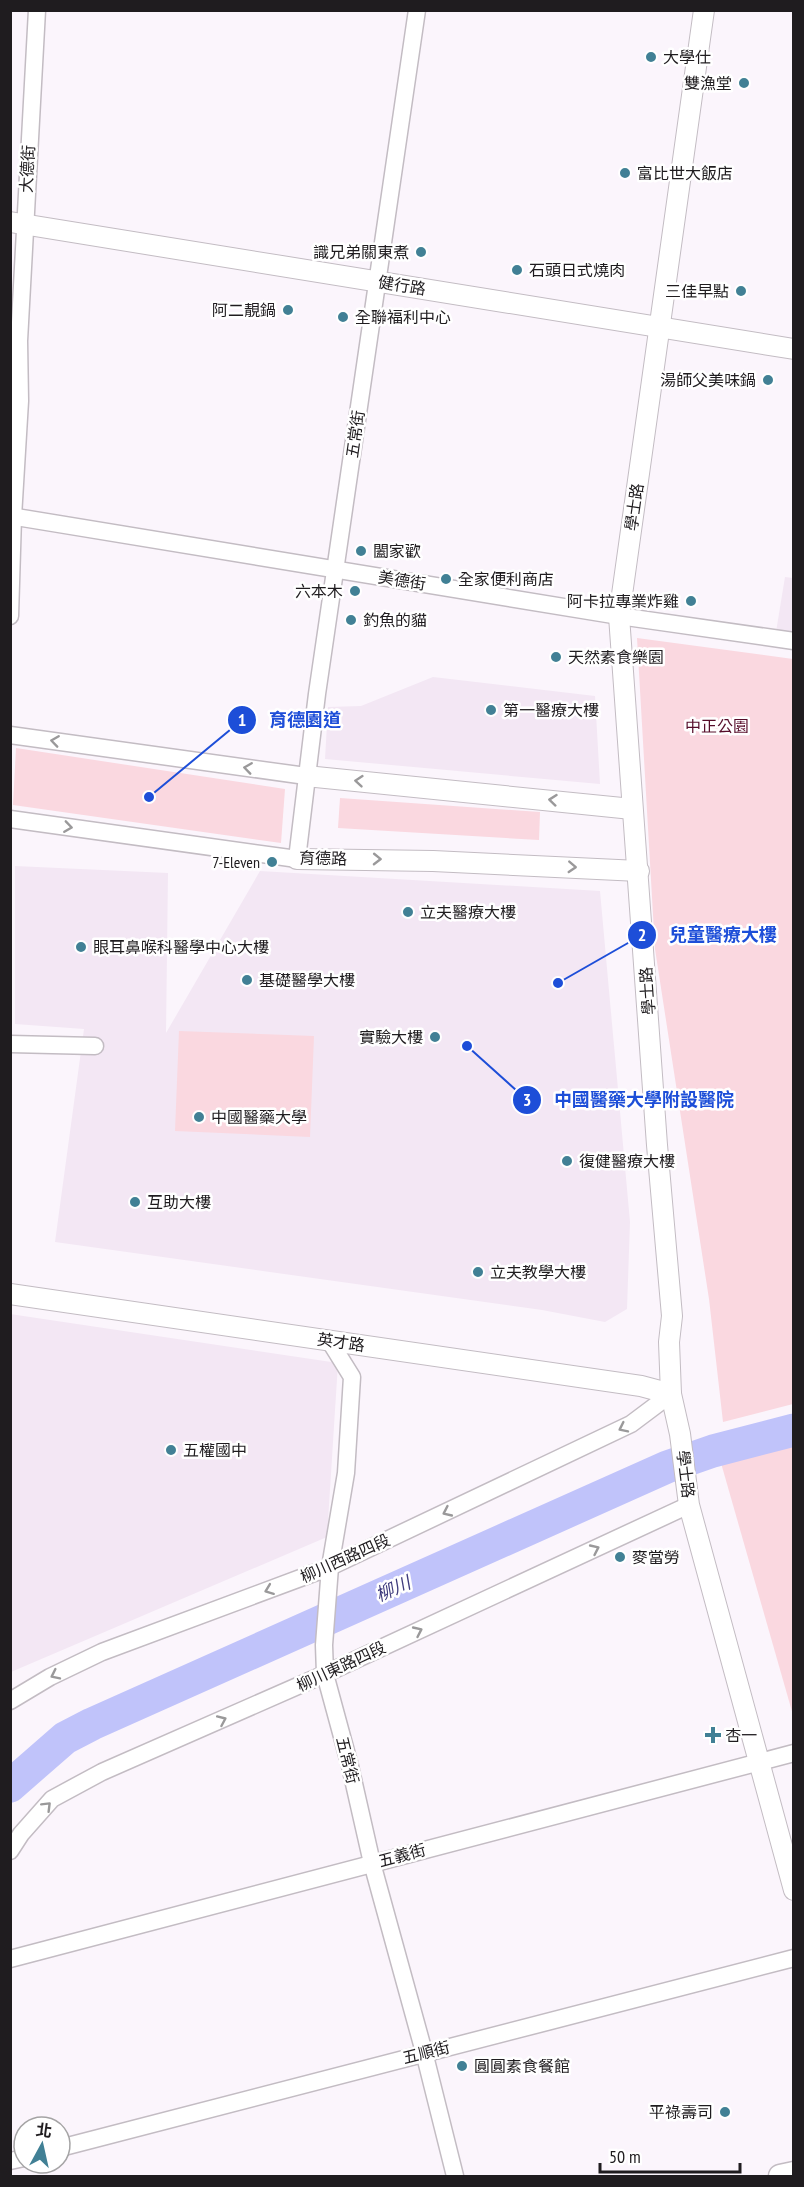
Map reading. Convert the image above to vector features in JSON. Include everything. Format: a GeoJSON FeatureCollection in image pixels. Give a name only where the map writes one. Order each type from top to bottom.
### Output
{"type":"FeatureCollection","features":[{"type":"Feature","properties":{"kind":"main road"},"geometry":{"type":"LineString","coordinates":[[780,2176],[794,2173]]}},
{"type":"Feature","properties":{"kind":"street","name":"大德街"},"geometry":{"type":"LineString","coordinates":[[10,616],[12,517],[20,401],[17,223],[37,10]]}},
{"type":"Feature","properties":{"kind":"street","name":"五常街"},"geometry":{"type":"LineString","coordinates":[[297,859],[306,776],[335,569],[417,10]]}},
{"type":"Feature","properties":{"kind":"street","name":"學士路"},"geometry":{"type":"LineString","coordinates":[[704,10],[619,616],[657,1145],[672,1316],[669,1342],[671,1394],[681,1434],[689,1505],[794,1890]]}},
{"type":"Feature","properties":{"kind":"street","name":"健行路"},"geometry":{"type":"LineString","coordinates":[[17,223],[794,349]]}},
{"type":"Feature","properties":{"kind":"street","name":"美德街"},"geometry":{"type":"LineString","coordinates":[[12,517],[619,616],[794,641]]}},
{"type":"Feature","properties":{"kind":"street"},"geometry":{"type":"LineString","coordinates":[[10,735],[306,776],[632,809]]}},
{"type":"Feature","properties":{"kind":"street","name":"育德路"},"geometry":{"type":"LineString","coordinates":[[10,819],[297,859],[433,861],[639,871]]}},
{"type":"Feature","properties":{"kind":"street"},"geometry":{"type":"LineString","coordinates":[[10,1044],[95,1046]]}},
{"type":"Feature","properties":{"kind":"street","name":"英才路"},"geometry":{"type":"LineString","coordinates":[[10,1294],[641,1386],[671,1394]]}},
{"type":"Feature","properties":{"kind":"street","name":"五常街"},"geometry":{"type":"LineString","coordinates":[[329,1340],[352,1377],[346,1473],[330,1567],[324,1645],[325,1674],[350,1766],[372,1863],[424,2052],[455,2176]]}},
{"type":"Feature","properties":{"kind":"street","name":"柳川西路四段"},"geometry":{"type":"LineString","coordinates":[[10,1701],[50,1677],[102,1652],[330,1567],[631,1424],[671,1394]]}},
{"type":"Feature","properties":{"kind":"street","name":"柳川東路四段"},"geometry":{"type":"LineString","coordinates":[[10,1851],[21,1834],[52,1799],[102,1772],[325,1674],[689,1505]]}},
{"type":"Feature","properties":{"kind":"street","name":"五義街"},"geometry":{"type":"LineString","coordinates":[[10,1959],[794,1753]]}},
{"type":"Feature","properties":{"kind":"street","name":"五順街"},"geometry":{"type":"LineString","coordinates":[[72,2145],[794,1958]]}},
{"type":"Feature","properties":{"kind":"shaded area"},"geometry":{"type":"Polygon","coordinates":[[[785,577],[793,578],[793,634],[776,632],[785,577]]]}},
{"type":"Feature","properties":{"kind":"shaded area"},"geometry":{"type":"Polygon","coordinates":[[[433,677],[595,696],[600,784],[325,759],[328,707],[361,706],[433,677]]]}},
{"type":"Feature","properties":{"kind":"shaded area"},"geometry":{"type":"Polygon","coordinates":[[[15,866],[168,873],[166,1033],[260,871],[600,891],[630,1222],[627,1309],[605,1322],[542,1310],[55,1242],[84,1029],[15,1024],[15,866]]]}},
{"type":"Feature","properties":{"kind":"shaded area","name":"五權國中"},"geometry":{"type":"Polygon","coordinates":[[[10,1314],[338,1363],[327,1537],[11,1672],[10,1314]]]}},
{"type":"Feature","properties":{"kind":"green space","name":"中正公園"},"geometry":{"type":"Polygon","coordinates":[[[637,638],[793,659],[793,1404],[723,1422],[709,1299],[655,949],[637,638]]]}},
{"type":"Feature","properties":{"kind":"green space"},"geometry":{"type":"Polygon","coordinates":[[[16,748],[285,789],[281,843],[13,805],[16,748]]]}},
{"type":"Feature","properties":{"kind":"green space"},"geometry":{"type":"Polygon","coordinates":[[[340,798],[540,812],[539,840],[338,828],[340,798]]]}},
{"type":"Feature","properties":{"kind":"green space"},"geometry":{"type":"Polygon","coordinates":[[[179,1031],[314,1036],[310,1137],[175,1131],[179,1031]]]}},
{"type":"Feature","properties":{"kind":"green space"},"geometry":{"type":"Polygon","coordinates":[[[794,1445],[793,1715],[721,1463],[794,1445]]]}},
{"type":"Feature","properties":{"kind":"waterway","name":"柳川"},"geometry":{"type":"LineString","coordinates":[[10,1786],[65,1738],[92,1724],[667,1467],[713,1451],[794,1430]]}},
{"type":"Feature","properties":{"kind":"place","name":"大學仕"},"geometry":{"type":"Point","coordinates":[651,57]}},
{"type":"Feature","properties":{"kind":"place","name":"雙漁堂"},"geometry":{"type":"Point","coordinates":[744,83]}},
{"type":"Feature","properties":{"kind":"place","name":"富比世大飯店"},"geometry":{"type":"Point","coordinates":[625,173]}},
{"type":"Feature","properties":{"kind":"place","name":"識兄弟關東煮"},"geometry":{"type":"Point","coordinates":[421,252]}},
{"type":"Feature","properties":{"kind":"place","name":"石頭日式燒肉"},"geometry":{"type":"Point","coordinates":[517,270]}},
{"type":"Feature","properties":{"kind":"place","name":"三佳早點"},"geometry":{"type":"Point","coordinates":[741,291]}},
{"type":"Feature","properties":{"kind":"place","name":"阿二靚鍋"},"geometry":{"type":"Point","coordinates":[288,310]}},
{"type":"Feature","properties":{"kind":"place","name":"全聯福利中心"},"geometry":{"type":"Point","coordinates":[343,317]}},
{"type":"Feature","properties":{"kind":"place","name":"湯師父美味鍋"},"geometry":{"type":"Point","coordinates":[768,380]}},
{"type":"Feature","properties":{"kind":"place","name":"闔家歡"},"geometry":{"type":"Point","coordinates":[361,551]}},
{"type":"Feature","properties":{"kind":"place","name":"全家便利商店"},"geometry":{"type":"Point","coordinates":[446,579]}},
{"type":"Feature","properties":{"kind":"place","name":"六本木"},"geometry":{"type":"Point","coordinates":[355,591]}},
{"type":"Feature","properties":{"kind":"place","name":"阿卡拉專業炸雞"},"geometry":{"type":"Point","coordinates":[691,601]}},
{"type":"Feature","properties":{"kind":"place","name":"釣魚的貓"},"geometry":{"type":"Point","coordinates":[351,620]}},
{"type":"Feature","properties":{"kind":"place","name":"天然素食樂園"},"geometry":{"type":"Point","coordinates":[556,657]}},
{"type":"Feature","properties":{"kind":"place","name":"第一醫療大樓"},"geometry":{"type":"Point","coordinates":[491,710]}},
{"type":"Feature","properties":{"kind":"place","name":"育德園道"},"geometry":{"type":"Point","coordinates":[149,797]}},
{"type":"Feature","properties":{"kind":"place","name":"7-Eleven"},"geometry":{"type":"Point","coordinates":[272,862]}},
{"type":"Feature","properties":{"kind":"place","name":"立夫醫療大樓"},"geometry":{"type":"Point","coordinates":[408,912]}},
{"type":"Feature","properties":{"kind":"place","name":"眼耳鼻喉科醫學中心大樓"},"geometry":{"type":"Point","coordinates":[81,947]}},
{"type":"Feature","properties":{"kind":"place","name":"基礎醫學大樓"},"geometry":{"type":"Point","coordinates":[247,980]}},
{"type":"Feature","properties":{"kind":"place","name":"兒童醫療大樓"},"geometry":{"type":"Point","coordinates":[558,983]}},
{"type":"Feature","properties":{"kind":"place","name":"實驗大樓"},"geometry":{"type":"Point","coordinates":[435,1037]}},
{"type":"Feature","properties":{"kind":"place","name":"中國醫藥大學附設醫院"},"geometry":{"type":"Point","coordinates":[467,1046]}},
{"type":"Feature","properties":{"kind":"place","name":"中國醫藥大學"},"geometry":{"type":"Point","coordinates":[199,1117]}},
{"type":"Feature","properties":{"kind":"place","name":"復健醫療大樓"},"geometry":{"type":"Point","coordinates":[567,1161]}},
{"type":"Feature","properties":{"kind":"place","name":"互助大樓"},"geometry":{"type":"Point","coordinates":[135,1202]}},
{"type":"Feature","properties":{"kind":"place","name":"立夫教學大樓"},"geometry":{"type":"Point","coordinates":[478,1272]}},
{"type":"Feature","properties":{"kind":"place","name":"五權國中"},"geometry":{"type":"Point","coordinates":[171,1450]}},
{"type":"Feature","properties":{"kind":"place","name":"麥當勞"},"geometry":{"type":"Point","coordinates":[620,1557]}},
{"type":"Feature","properties":{"kind":"place","name":"杏一"},"geometry":{"type":"Point","coordinates":[713,1735]}},
{"type":"Feature","properties":{"kind":"place","name":"圓圓素食餐館"},"geometry":{"type":"Point","coordinates":[462,2066]}},
{"type":"Feature","properties":{"kind":"place","name":"平祿壽司"},"geometry":{"type":"Point","coordinates":[725,2112]}}]}
